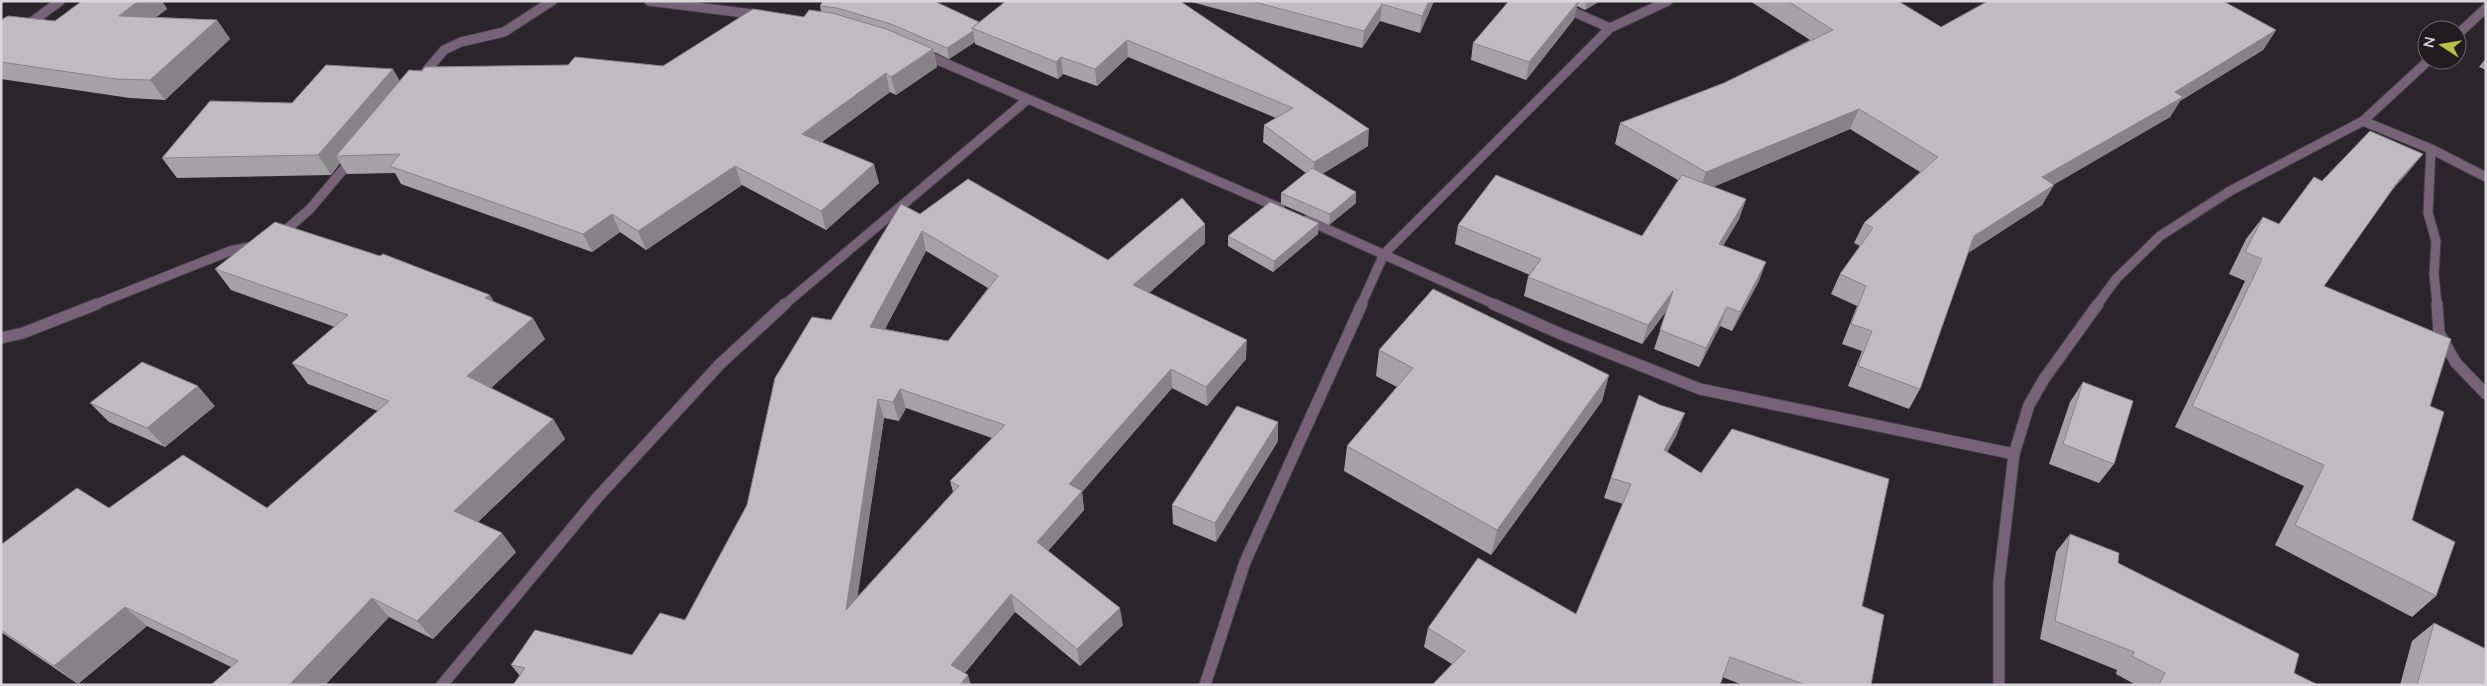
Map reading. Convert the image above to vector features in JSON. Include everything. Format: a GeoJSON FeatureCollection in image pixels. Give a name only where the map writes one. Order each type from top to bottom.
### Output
{"type":"FeatureCollection","features":[{"type":"Feature","properties":{"kind":"street"},"geometry":{"type":"LineString","coordinates":[[16,33],[60,1]]}},
{"type":"Feature","properties":{"kind":"street"},"geometry":{"type":"LineString","coordinates":[[412,88],[444,50],[462,42],[504,32],[552,1]]}},
{"type":"Feature","properties":{"kind":"street"},"geometry":{"type":"LineString","coordinates":[[649,1],[772,17]]}},
{"type":"Feature","properties":{"kind":"street"},"geometry":{"type":"LineString","coordinates":[[1549,1],[1610,28]]}},
{"type":"Feature","properties":{"kind":"street"},"geometry":{"type":"LineString","coordinates":[[1206,685],[1245,562],[1384,254],[1610,28],[1668,1]]}},
{"type":"Feature","properties":{"kind":"street"},"geometry":{"type":"LineString","coordinates":[[2467,26],[2486,8]]}},
{"type":"Feature","properties":{"kind":"street"},"geometry":{"type":"LineString","coordinates":[[919,52],[1293,214]]}},
{"type":"Feature","properties":{"kind":"street"},"geometry":{"type":"LineString","coordinates":[[1999,685],[1998,581],[2014,454],[2028,405],[2044,378],[2116,279],[2154,242],[2230,191],[2363,121],[2418,70]]}},
{"type":"Feature","properties":{"kind":"street"},"geometry":{"type":"LineString","coordinates":[[442,685],[596,499],[720,364],[775,312],[1028,98]]}},
{"type":"Feature","properties":{"kind":"street"},"geometry":{"type":"LineString","coordinates":[[2363,121],[2431,149],[2486,177]]}},
{"type":"Feature","properties":{"kind":"street"},"geometry":{"type":"LineString","coordinates":[[1,338],[22,333],[230,251],[267,241],[286,231],[310,209],[362,148]]}},
{"type":"Feature","properties":{"kind":"street"},"geometry":{"type":"LineString","coordinates":[[2431,149],[2428,213],[2436,241],[2434,274],[2439,333],[2456,362],[2486,394]]}},
{"type":"Feature","properties":{"kind":"street"},"geometry":{"type":"LineString","coordinates":[[1302,218],[1561,334],[1700,389],[2014,454]]}},
{"type":"Feature","properties":{"kind":"building"},"geometry":{"type":"Polygon","coordinates":[[[82,1],[138,1],[119,16],[217,20],[150,80],[116,79],[1,62],[1,20],[8,16],[55,21],[82,1]]]}},
{"type":"Feature","properties":{"kind":"building"},"geometry":{"type":"Polygon","coordinates":[[[823,1],[934,1],[979,22],[972,28],[973,31],[947,48],[891,24],[837,8],[820,6],[823,1]]]}},
{"type":"Feature","properties":{"kind":"building"},"geometry":{"type":"Polygon","coordinates":[[[1006,1],[1180,1],[1369,129],[1314,162],[1264,125],[1293,108],[1127,40],[1095,69],[1061,57],[1056,62],[972,28],[1006,1]]]}},
{"type":"Feature","properties":{"kind":"building"},"geometry":{"type":"Polygon","coordinates":[[[1251,1],[1429,1],[1422,16],[1382,4],[1364,31],[1251,1]]]}},
{"type":"Feature","properties":{"kind":"building"},"geometry":{"type":"Polygon","coordinates":[[[1509,1],[1578,2],[1529,62],[1473,43],[1509,1]]]}},
{"type":"Feature","properties":{"kind":"building"},"geometry":{"type":"Polygon","coordinates":[[[1788,1],[1898,1],[1941,27],[1988,1],[2223,1],[2276,30],[2175,92],[2183,97],[2042,177],[2054,185],[1974,236],[1920,389],[1858,366],[1872,331],[1851,324],[1866,286],[1840,274],[1873,228],[1864,223],[1938,157],[1859,109],[1706,172],[1620,123],[1724,83],[1833,30],[1788,1]]]}},
{"type":"Feature","properties":{"kind":"building"},"geometry":{"type":"Polygon","coordinates":[[[753,9],[804,17],[809,10],[832,13],[886,29],[933,49],[891,77],[886,73],[802,134],[874,164],[821,211],[735,166],[638,231],[612,214],[583,234],[390,166],[400,154],[336,156],[409,70],[422,71],[425,67],[568,65],[575,57],[663,66],[753,9]]]}},
{"type":"Feature","properties":{"kind":"building"},"geometry":{"type":"Polygon","coordinates":[[[326,65],[393,69],[318,155],[162,158],[210,101],[292,103],[326,65]]]}},
{"type":"Feature","properties":{"kind":"building"},"geometry":{"type":"Polygon","coordinates":[[[2370,131],[2423,154],[2399,180],[2324,286],[2451,339],[2430,406],[2444,412],[2412,520],[2455,542],[2436,596],[2295,525],[2324,465],[2192,406],[2262,259],[2245,252],[2263,217],[2279,224],[2314,177],[2322,181],[2370,131]]]}},
{"type":"Feature","properties":{"kind":"building"},"geometry":{"type":"Polygon","coordinates":[[[1312,168],[1356,192],[1330,214],[1281,193],[1312,168]]]}},
{"type":"Feature","properties":{"kind":"building"},"geometry":{"type":"Polygon","coordinates":[[[1496,175],[1642,236],[1682,175],[1746,199],[1719,244],[1766,262],[1740,312],[1727,307],[1706,348],[1660,330],[1673,291],[1648,325],[1528,277],[1541,259],[1458,225],[1496,175]]]}},
{"type":"Feature","properties":{"kind":"building"},"geometry":{"type":"Polygon","coordinates":[[[968,179],[1108,260],[1182,198],[1205,224],[1133,285],[1247,340],[1206,387],[1171,369],[1069,484],[1082,491],[1037,542],[1120,608],[1077,649],[1011,594],[951,665],[968,675],[960,685],[513,685],[525,668],[511,665],[535,630],[632,655],[660,613],[685,620],[747,505],[775,378],[812,317],[831,320],[901,204],[920,214],[968,179]],[[922,231],[870,327],[948,341],[998,276],[922,231]],[[900,389],[893,402],[878,399],[846,610],[959,486],[950,481],[1005,425],[900,389]]]}},
{"type":"Feature","properties":{"kind":"building"},"geometry":{"type":"Polygon","coordinates":[[[1270,202],[1319,223],[1274,261],[1228,236],[1270,202]]]}},
{"type":"Feature","properties":{"kind":"building"},"geometry":{"type":"Polygon","coordinates":[[[275,222],[380,256],[383,254],[490,295],[485,298],[533,318],[467,376],[553,419],[454,511],[502,533],[417,621],[372,598],[289,685],[211,685],[238,661],[125,607],[54,666],[1,630],[1,543],[77,488],[109,508],[183,455],[267,508],[389,401],[292,363],[348,315],[215,269],[275,222]]]}},
{"type":"Feature","properties":{"kind":"building"},"geometry":{"type":"Polygon","coordinates":[[[1433,289],[1609,375],[1497,530],[1347,446],[1413,368],[1379,350],[1433,289]]]}},
{"type":"Feature","properties":{"kind":"building"},"geometry":{"type":"Polygon","coordinates":[[[142,362],[198,386],[147,428],[90,403],[142,362]]]}},
{"type":"Feature","properties":{"kind":"building"},"geometry":{"type":"Polygon","coordinates":[[[2083,382],[2133,401],[2114,464],[2063,444],[2083,382]]]}},
{"type":"Feature","properties":{"kind":"building"},"geometry":{"type":"Polygon","coordinates":[[[1639,395],[1660,405],[1685,413],[1664,450],[1701,473],[1732,429],[1889,479],[1862,606],[1884,615],[1871,685],[1806,685],[1730,657],[1720,685],[1432,685],[1465,651],[1428,628],[1478,558],[1576,614],[1631,484],[1611,478],[1639,395]]]}},
{"type":"Feature","properties":{"kind":"building"},"geometry":{"type":"Polygon","coordinates":[[[1237,406],[1278,422],[1215,523],[1172,505],[1237,406]]]}},
{"type":"Feature","properties":{"kind":"building"},"geometry":{"type":"Polygon","coordinates":[[[2070,534],[2119,553],[2118,563],[2299,654],[2294,673],[2318,685],[2159,685],[2165,673],[2132,656],[2134,652],[2055,621],[2070,534]]]}},
{"type":"Feature","properties":{"kind":"building"},"geometry":{"type":"Polygon","coordinates":[[[2434,623],[2486,649],[2486,685],[2417,685],[2434,623]]]}}]}
